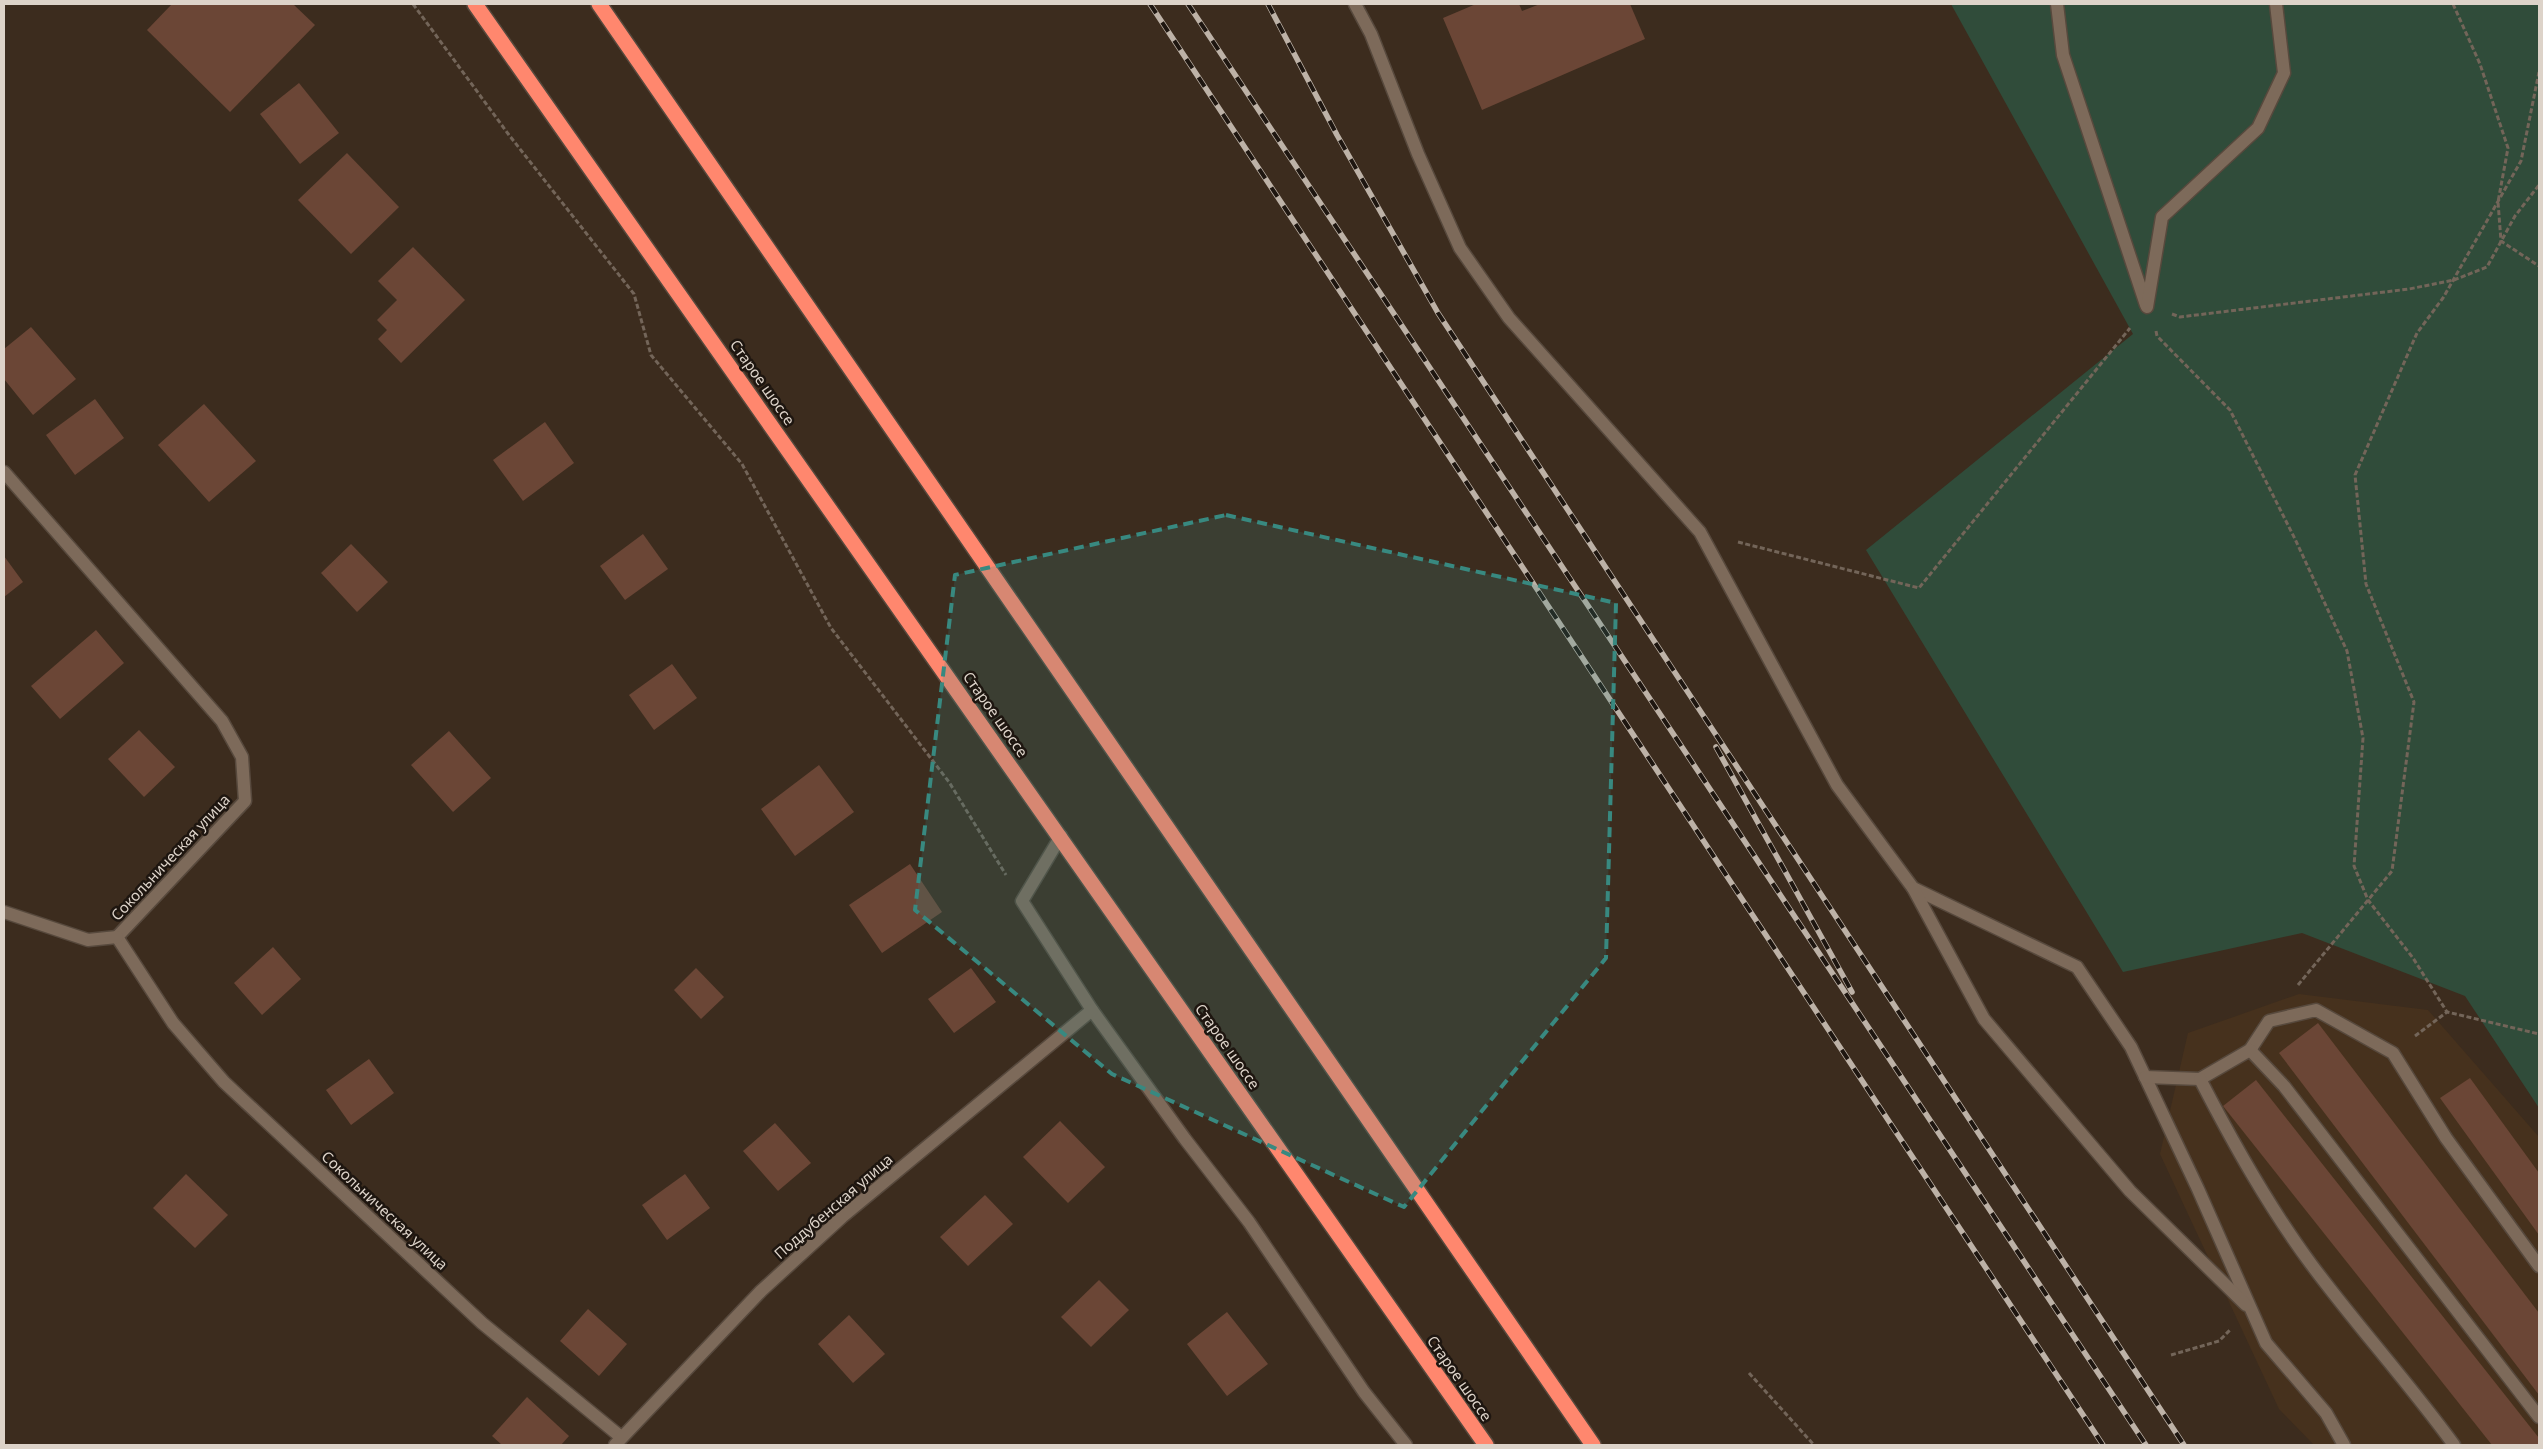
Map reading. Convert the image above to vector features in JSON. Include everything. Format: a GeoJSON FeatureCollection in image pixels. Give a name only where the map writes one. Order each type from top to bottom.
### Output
{"type":"FeatureCollection","features":[{"type":"Feature","properties":{"kind":"highway","name":"Старое шоссе"},"geometry":{"type":"LineString","coordinates":[[475,4],[1061,836],[1486,1445]]}},
{"type":"Feature","properties":{"kind":"highway"},"geometry":{"type":"LineString","coordinates":[[599,4],[1594,1445]]}},
{"type":"Feature","properties":{"kind":"street"},"geometry":{"type":"LineString","coordinates":[[1355,4],[1371,34],[1418,154],[1460,248],[1508,318],[1700,532],[1837,785],[1913,888],[1984,1018],[2130,1192],[2251,1310]]}},
{"type":"Feature","properties":{"kind":"street"},"geometry":{"type":"LineString","coordinates":[[2057,4],[2063,55],[2147,307]]}},
{"type":"Feature","properties":{"kind":"street"},"geometry":{"type":"LineString","coordinates":[[2147,307],[2162,217],[2258,128],[2284,73],[2276,4]]}},
{"type":"Feature","properties":{"kind":"street","name":"Сокольническая улица"},"geometry":{"type":"LineString","coordinates":[[4,472],[222,721],[242,757],[245,801],[118,937],[173,1023],[224,1082],[482,1324],[618,1441]]}},
{"type":"Feature","properties":{"kind":"street"},"geometry":{"type":"LineString","coordinates":[[1061,836],[1022,901],[1092,1010],[1185,1139],[1249,1222],[1364,1392],[1406,1445]]}},
{"type":"Feature","properties":{"kind":"street"},"geometry":{"type":"LineString","coordinates":[[1913,888],[2077,967],[2130,1047],[2266,1343],[2326,1413],[2344,1445]]}},
{"type":"Feature","properties":{"kind":"street"},"geometry":{"type":"LineString","coordinates":[[4,912],[88,940],[118,937]]}},
{"type":"Feature","properties":{"kind":"street","name":"Поддубенская улица"},"geometry":{"type":"LineString","coordinates":[[618,1441],[761,1291],[834,1224],[1092,1010]]}},
{"type":"Feature","properties":{"kind":"street"},"geometry":{"type":"LineString","coordinates":[[2145,1077],[2200,1080],[2250,1050],[2268,1021],[2316,1010],[2393,1053],[2446,1138],[2539,1266]]}},
{"type":"Feature","properties":{"kind":"street"},"geometry":{"type":"LineString","coordinates":[[2250,1050],[2284,1086],[2539,1417]]}},
{"type":"Feature","properties":{"kind":"street"},"geometry":{"type":"LineString","coordinates":[[2200,1080],[2244,1164],[2311,1264],[2432,1413],[2454,1445]]}},
{"type":"Feature","properties":{"kind":"path"},"geometry":{"type":"LineString","coordinates":[[413,4],[509,135],[634,294],[651,355],[742,464],[831,628],[949,782],[1022,901]]}},
{"type":"Feature","properties":{"kind":"path"},"geometry":{"type":"LineString","coordinates":[[2453,4],[2480,64],[2508,148],[2498,202],[2501,241]]}},
{"type":"Feature","properties":{"kind":"path"},"geometry":{"type":"LineString","coordinates":[[2268,1021],[2392,871],[2414,702],[2366,584],[2356,475],[2417,334],[2454,280],[2521,161],[2539,72]]}},
{"type":"Feature","properties":{"kind":"path"},"geometry":{"type":"LineString","coordinates":[[2147,307],[2180,316],[2409,289],[2454,280],[2487,267],[2515,216],[2539,185]]}},
{"type":"Feature","properties":{"kind":"path"},"geometry":{"type":"LineString","coordinates":[[2501,241],[2539,266]]}},
{"type":"Feature","properties":{"kind":"path"},"geometry":{"type":"LineString","coordinates":[[1700,532],[1919,588],[2147,307]]}},
{"type":"Feature","properties":{"kind":"path"},"geometry":{"type":"LineString","coordinates":[[2147,307],[2157,336],[2230,410],[2295,539],[2348,651],[2363,738],[2354,866],[2368,900],[2413,958],[2447,1012],[2539,1034]]}},
{"type":"Feature","properties":{"kind":"path"},"geometry":{"type":"LineString","coordinates":[[2393,1053],[2447,1012]]}},
{"type":"Feature","properties":{"kind":"path"},"geometry":{"type":"LineString","coordinates":[[2170,1356],[2218,1341],[2251,1310]]}},
{"type":"Feature","properties":{"kind":"path"},"geometry":{"type":"LineString","coordinates":[[1749,1373],[1814,1445]]}},
{"type":"Feature","properties":{"kind":"highlighted area"},"geometry":{"type":"Polygon","coordinates":[[[1226,515],[1616,603],[1606,958],[1404,1207],[1112,1074],[915,910],[955,575],[1226,515]]]}},
{"type":"Feature","properties":{"kind":"shaded area"},"geometry":{"type":"Polygon","coordinates":[[[2299,994],[2428,1010],[2539,1137],[2539,1445],[2314,1445],[2279,1409],[2160,1154],[2188,1033],[2299,994]]]}},
{"type":"Feature","properties":{"kind":"green space"},"geometry":{"type":"Polygon","coordinates":[[[1951,4],[2539,4],[2539,1108],[2465,996],[2302,933],[2123,972],[1866,550],[2133,334],[1951,4]]]}},
{"type":"Feature","properties":{"kind":"building"},"geometry":{"type":"Polygon","coordinates":[[[172,4],[293,4],[315,25],[230,112],[147,30],[172,4]]]}},
{"type":"Feature","properties":{"kind":"building"},"geometry":{"type":"Polygon","coordinates":[[[1476,4],[1519,4],[1522,11],[1540,4],[1630,4],[1645,39],[1482,110],[1443,18],[1476,4]]]}},
{"type":"Feature","properties":{"kind":"building"},"geometry":{"type":"Polygon","coordinates":[[[299,83],[339,133],[300,164],[260,114],[299,83]]]}},
{"type":"Feature","properties":{"kind":"building"},"geometry":{"type":"Polygon","coordinates":[[[347,153],[399,207],[351,254],[298,200],[347,153]]]}},
{"type":"Feature","properties":{"kind":"building"},"geometry":{"type":"Polygon","coordinates":[[[413,247],[465,300],[401,363],[378,339],[387,330],[377,320],[397,300],[378,281],[413,247]]]}},
{"type":"Feature","properties":{"kind":"building"},"geometry":{"type":"Polygon","coordinates":[[[31,327],[76,379],[33,415],[4,379],[4,349],[31,327]]]}},
{"type":"Feature","properties":{"kind":"building"},"geometry":{"type":"Polygon","coordinates":[[[95,399],[124,438],[75,475],[46,435],[95,399]]]}},
{"type":"Feature","properties":{"kind":"building"},"geometry":{"type":"Polygon","coordinates":[[[204,404],[256,461],[209,502],[158,445],[204,404]]]}},
{"type":"Feature","properties":{"kind":"building"},"geometry":{"type":"Polygon","coordinates":[[[545,422],[574,463],[523,501],[493,460],[545,422]]]}},
{"type":"Feature","properties":{"kind":"building"},"geometry":{"type":"Polygon","coordinates":[[[643,534],[668,569],[625,600],[600,566],[643,534]]]}},
{"type":"Feature","properties":{"kind":"building"},"geometry":{"type":"Polygon","coordinates":[[[351,544],[388,582],[357,612],[321,573],[351,544]]]}},
{"type":"Feature","properties":{"kind":"building"},"geometry":{"type":"Polygon","coordinates":[[[4,556],[23,582],[4,597],[4,556]]]}},
{"type":"Feature","properties":{"kind":"building"},"geometry":{"type":"Polygon","coordinates":[[[96,630],[124,663],[60,719],[31,686],[96,630]]]}},
{"type":"Feature","properties":{"kind":"building"},"geometry":{"type":"Polygon","coordinates":[[[672,664],[697,698],[654,730],[629,695],[672,664]]]}},
{"type":"Feature","properties":{"kind":"building"},"geometry":{"type":"Polygon","coordinates":[[[139,730],[175,767],[144,797],[108,759],[139,730]]]}},
{"type":"Feature","properties":{"kind":"building"},"geometry":{"type":"Polygon","coordinates":[[[449,731],[491,778],[453,812],[411,765],[449,731]]]}},
{"type":"Feature","properties":{"kind":"building"},"geometry":{"type":"Polygon","coordinates":[[[819,765],[854,812],[795,856],[761,809],[819,765]]]}},
{"type":"Feature","properties":{"kind":"building"},"geometry":{"type":"Polygon","coordinates":[[[910,864],[942,912],[882,953],[849,905],[910,864]]]}},
{"type":"Feature","properties":{"kind":"building"},"geometry":{"type":"Polygon","coordinates":[[[273,947],[301,979],[262,1015],[234,983],[273,947]]]}},
{"type":"Feature","properties":{"kind":"building"},"geometry":{"type":"Polygon","coordinates":[[[696,968],[724,997],[701,1019],[674,990],[696,968]]]}},
{"type":"Feature","properties":{"kind":"building"},"geometry":{"type":"Polygon","coordinates":[[[971,968],[996,1002],[954,1033],[928,999],[971,968]]]}},
{"type":"Feature","properties":{"kind":"building"},"geometry":{"type":"Polygon","coordinates":[[[2318,1023],[2539,1313],[2539,1395],[2279,1053],[2318,1023]]]}},
{"type":"Feature","properties":{"kind":"building"},"geometry":{"type":"Polygon","coordinates":[[[369,1059],[394,1093],[351,1125],[326,1090],[369,1059]]]}},
{"type":"Feature","properties":{"kind":"building"},"geometry":{"type":"Polygon","coordinates":[[[2470,1078],[2539,1173],[2539,1235],[2440,1098],[2470,1078]]]}},
{"type":"Feature","properties":{"kind":"building"},"geometry":{"type":"Polygon","coordinates":[[[2256,1080],[2539,1438],[2539,1445],[2492,1445],[2223,1106],[2256,1080]]]}},
{"type":"Feature","properties":{"kind":"building"},"geometry":{"type":"Polygon","coordinates":[[[1060,1121],[1105,1167],[1068,1203],[1023,1157],[1060,1121]]]}},
{"type":"Feature","properties":{"kind":"building"},"geometry":{"type":"Polygon","coordinates":[[[775,1123],[811,1163],[778,1191],[743,1151],[775,1123]]]}},
{"type":"Feature","properties":{"kind":"building"},"geometry":{"type":"Polygon","coordinates":[[[186,1174],[228,1215],[195,1248],[153,1208],[186,1174]]]}},
{"type":"Feature","properties":{"kind":"building"},"geometry":{"type":"Polygon","coordinates":[[[685,1174],[710,1208],[667,1240],[642,1205],[685,1174]]]}},
{"type":"Feature","properties":{"kind":"building"},"geometry":{"type":"Polygon","coordinates":[[[985,1195],[1013,1224],[968,1266],[940,1237],[985,1195]]]}},
{"type":"Feature","properties":{"kind":"building"},"geometry":{"type":"Polygon","coordinates":[[[1099,1280],[1129,1310],[1091,1347],[1061,1317],[1099,1280]]]}},
{"type":"Feature","properties":{"kind":"building"},"geometry":{"type":"Polygon","coordinates":[[[588,1309],[627,1344],[599,1376],[560,1341],[588,1309]]]}},
{"type":"Feature","properties":{"kind":"building"},"geometry":{"type":"Polygon","coordinates":[[[1227,1312],[1268,1364],[1227,1396],[1187,1344],[1227,1312]]]}},
{"type":"Feature","properties":{"kind":"building"},"geometry":{"type":"Polygon","coordinates":[[[849,1315],[885,1354],[853,1383],[818,1344],[849,1315]]]}},
{"type":"Feature","properties":{"kind":"building"},"geometry":{"type":"Polygon","coordinates":[[[527,1397],[569,1436],[561,1445],[502,1445],[492,1436],[527,1397]]]}},
{"type":"Feature","properties":{"kind":"railway"},"geometry":{"type":"LineString","coordinates":[[1150,4],[2103,1445]]}},
{"type":"Feature","properties":{"kind":"railway"},"geometry":{"type":"LineString","coordinates":[[1188,4],[2146,1445]]}},
{"type":"Feature","properties":{"kind":"railway"},"geometry":{"type":"LineString","coordinates":[[1268,4],[1337,135],[1438,313],[2184,1445]]}},
{"type":"Feature","properties":{"kind":"railway"},"geometry":{"type":"LineString","coordinates":[[1716,747],[1852,992]]}}]}
